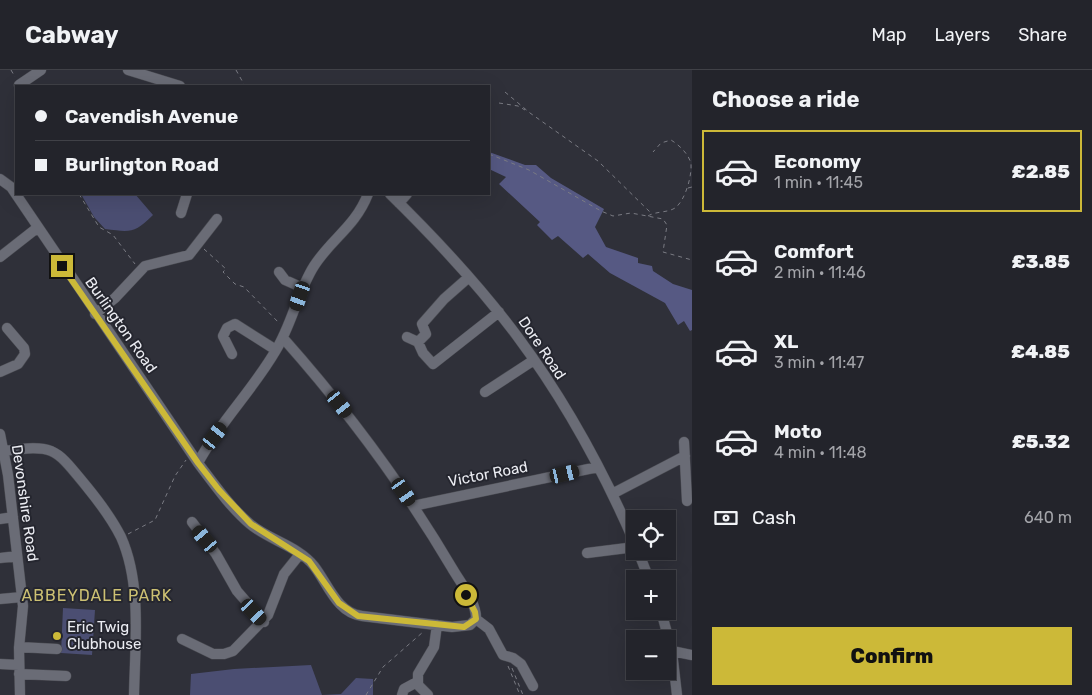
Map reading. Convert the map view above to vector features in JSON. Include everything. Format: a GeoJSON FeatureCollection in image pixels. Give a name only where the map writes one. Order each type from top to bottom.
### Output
{"type":"FeatureCollection","features":[{"type":"Feature","properties":{"kind":"street"},"geometry":{"type":"LineString","coordinates":[[20,85],[41,70]]}},
{"type":"Feature","properties":{"kind":"street"},"geometry":{"type":"LineString","coordinates":[[128,70],[177,85]]}},
{"type":"Feature","properties":{"kind":"street","name":"Burlington Road"},"geometry":{"type":"LineString","coordinates":[[1,179],[11,187],[15,193]]}},
{"type":"Feature","properties":{"kind":"street","name":"Burlington Road"},"geometry":{"type":"LineString","coordinates":[[16,195],[95,314],[198,463],[219,490],[251,524],[313,564],[335,597],[349,612],[358,616],[464,627],[476,619]]}},
{"type":"Feature","properties":{"kind":"street"},"geometry":{"type":"LineString","coordinates":[[181,213],[187,195]]}},
{"type":"Feature","properties":{"kind":"street"},"geometry":{"type":"LineString","coordinates":[[198,463],[276,350],[285,334],[310,272],[324,252],[357,218],[368,195]]}},
{"type":"Feature","properties":{"kind":"street","name":"Dore Road"},"geometry":{"type":"LineString","coordinates":[[391,195],[469,277],[499,312],[534,360],[598,467],[626,526]]}},
{"type":"Feature","properties":{"kind":"street"},"geometry":{"type":"LineString","coordinates":[[399,203],[406,195]]}},
{"type":"Feature","properties":{"kind":"street"},"geometry":{"type":"LineString","coordinates":[[95,314],[115,298],[149,264],[186,258],[217,219]]}},
{"type":"Feature","properties":{"kind":"street"},"geometry":{"type":"LineString","coordinates":[[0,257],[37,228]]}},
{"type":"Feature","properties":{"kind":"street"},"geometry":{"type":"LineString","coordinates":[[279,272],[285,280],[303,288]]}},
{"type":"Feature","properties":{"kind":"street"},"geometry":{"type":"LineString","coordinates":[[418,342],[426,334],[422,324],[444,299],[469,277]]}},
{"type":"Feature","properties":{"kind":"street"},"geometry":{"type":"LineString","coordinates":[[406,337],[418,342],[423,353],[433,364],[499,312]]}},
{"type":"Feature","properties":{"kind":"street"},"geometry":{"type":"LineString","coordinates":[[232,354],[223,336],[234,319],[276,350]]}},
{"type":"Feature","properties":{"kind":"street"},"geometry":{"type":"LineString","coordinates":[[0,372],[18,364],[25,354],[24,348],[7,328]]}},
{"type":"Feature","properties":{"kind":"street"},"geometry":{"type":"LineString","coordinates":[[285,334],[361,431],[413,506],[458,578],[475,612],[476,619],[489,629],[505,656],[513,658],[521,664],[533,686]]}},
{"type":"Feature","properties":{"kind":"street"},"geometry":{"type":"LineString","coordinates":[[485,392],[534,360]]}},
{"type":"Feature","properties":{"kind":"street","name":"Devonshire Road"},"geometry":{"type":"LineString","coordinates":[[0,434],[4,450],[22,597],[19,647],[20,695]]}},
{"type":"Feature","properties":{"kind":"street"},"geometry":{"type":"LineString","coordinates":[[684,442],[687,501]]}},
{"type":"Feature","properties":{"kind":"street"},"geometry":{"type":"LineString","coordinates":[[4,450],[40,447],[54,452],[98,501],[121,538],[130,564],[133,588],[134,695]]}},
{"type":"Feature","properties":{"kind":"street"},"geometry":{"type":"LineString","coordinates":[[612,494],[685,456]]}},
{"type":"Feature","properties":{"kind":"street","name":"Victor Road"},"geometry":{"type":"LineString","coordinates":[[413,506],[598,467]]}},
{"type":"Feature","properties":{"kind":"street"},"geometry":{"type":"LineString","coordinates":[[0,520],[13,517]]}},
{"type":"Feature","properties":{"kind":"street"},"geometry":{"type":"LineString","coordinates":[[192,522],[216,554],[245,601],[264,622]]}},
{"type":"Feature","properties":{"kind":"street"},"geometry":{"type":"LineString","coordinates":[[587,553],[626,547]]}},
{"type":"Feature","properties":{"kind":"street"},"geometry":{"type":"LineString","coordinates":[[182,639],[206,652],[224,654],[237,648],[264,622],[274,604],[284,574],[300,554]]}},
{"type":"Feature","properties":{"kind":"street"},"geometry":{"type":"LineString","coordinates":[[0,558],[17,556]]}},
{"type":"Feature","properties":{"kind":"street"},"geometry":{"type":"LineString","coordinates":[[0,599],[22,597]]}},
{"type":"Feature","properties":{"kind":"street"},"geometry":{"type":"LineString","coordinates":[[423,694],[418,682],[420,669],[434,647],[432,625]]}},
{"type":"Feature","properties":{"kind":"street"},"geometry":{"type":"LineString","coordinates":[[19,647],[57,649]]}},
{"type":"Feature","properties":{"kind":"street"},"geometry":{"type":"LineString","coordinates":[[676,652],[692,655]]}},
{"type":"Feature","properties":{"kind":"street"},"geometry":{"type":"LineString","coordinates":[[0,664],[19,669],[66,676]]}},
{"type":"Feature","properties":{"kind":"street"},"geometry":{"type":"LineString","coordinates":[[675,680],[677,695]]}},
{"type":"Feature","properties":{"kind":"street"},"geometry":{"type":"LineString","coordinates":[[402,695],[404,688],[418,682]]}},
{"type":"Feature","properties":{"kind":"path"},"geometry":{"type":"LineString","coordinates":[[236,70],[244,85]]}},
{"type":"Feature","properties":{"kind":"path"},"geometry":{"type":"LineString","coordinates":[[505,92],[530,113],[598,161],[652,214]]}},
{"type":"Feature","properties":{"kind":"path"},"geometry":{"type":"LineString","coordinates":[[499,103],[518,106],[530,113]]}},
{"type":"Feature","properties":{"kind":"path"},"geometry":{"type":"LineString","coordinates":[[648,216],[674,208],[687,188],[692,170],[691,163],[678,144],[671,140],[666,140],[653,152]]}},
{"type":"Feature","properties":{"kind":"path"},"geometry":{"type":"LineString","coordinates":[[490,154],[529,170],[601,211],[614,216],[631,213],[663,219],[667,225],[663,252],[692,260]]}},
{"type":"Feature","properties":{"kind":"path"},"geometry":{"type":"LineString","coordinates":[[687,188],[692,187]]}},
{"type":"Feature","properties":{"kind":"path"},"geometry":{"type":"LineString","coordinates":[[79,195],[93,220],[101,229],[115,237],[140,271]]}},
{"type":"Feature","properties":{"kind":"path"},"geometry":{"type":"LineString","coordinates":[[198,244],[226,269],[223,272],[235,284],[244,287],[285,334]]}},
{"type":"Feature","properties":{"kind":"path"},"geometry":{"type":"LineString","coordinates":[[121,538],[155,520],[175,476],[191,453]]}},
{"type":"Feature","properties":{"kind":"path"},"geometry":{"type":"LineString","coordinates":[[366,695],[383,667],[432,625]]}},
{"type":"Feature","properties":{"kind":"path"},"geometry":{"type":"LineString","coordinates":[[505,656],[522,695]]}},
{"type":"Feature","properties":{"kind":"path"},"geometry":{"type":"LineString","coordinates":[[505,656],[522,695]]}},
{"type":"Feature","properties":{"kind":"shaded area"},"geometry":{"type":"Polygon","coordinates":[[[490,152],[525,165],[536,165],[551,178],[604,209],[595,227],[606,247],[638,258],[638,263],[652,266],[653,271],[673,284],[692,290],[692,330],[690,331],[684,321],[678,325],[665,303],[610,273],[588,254],[583,258],[558,236],[552,240],[537,225],[540,222],[499,184],[506,177],[490,169],[490,152]]]}},
{"type":"Feature","properties":{"kind":"shaded area"},"geometry":{"type":"Polygon","coordinates":[[[82,195],[136,195],[153,215],[136,229],[126,231],[105,229],[94,217],[82,195]]]}},
{"type":"Feature","properties":{"kind":"shaded area"},"geometry":{"type":"Polygon","coordinates":[[[63,608],[95,610],[92,655],[61,653],[63,608]]]}},
{"type":"Feature","properties":{"kind":"shaded area"},"geometry":{"type":"Polygon","coordinates":[[[311,665],[322,695],[190,695],[191,674],[234,669],[311,665]]]}},
{"type":"Feature","properties":{"kind":"shaded area"},"geometry":{"type":"Polygon","coordinates":[[[356,678],[373,679],[373,695],[322,695],[341,694],[356,678]]]}},
{"type":"Feature","properties":{"kind":"place","name":"Eric Twig Clubhouse"},"geometry":{"type":"Point","coordinates":[57,636]}},
{"type":"Feature","properties":{"kind":"district","name":"ABBEYDALE PARK"},"geometry":{"type":"Point","coordinates":[97,595]}},
{"type":"Feature","properties":{"kind":"route"},"geometry":{"type":"LineString","coordinates":[[62,266],[198,463],[219,490],[251,524],[313,564],[330,591],[346,610],[358,616],[464,627],[470,625],[476,619],[475,612],[466,595]]}}]}
